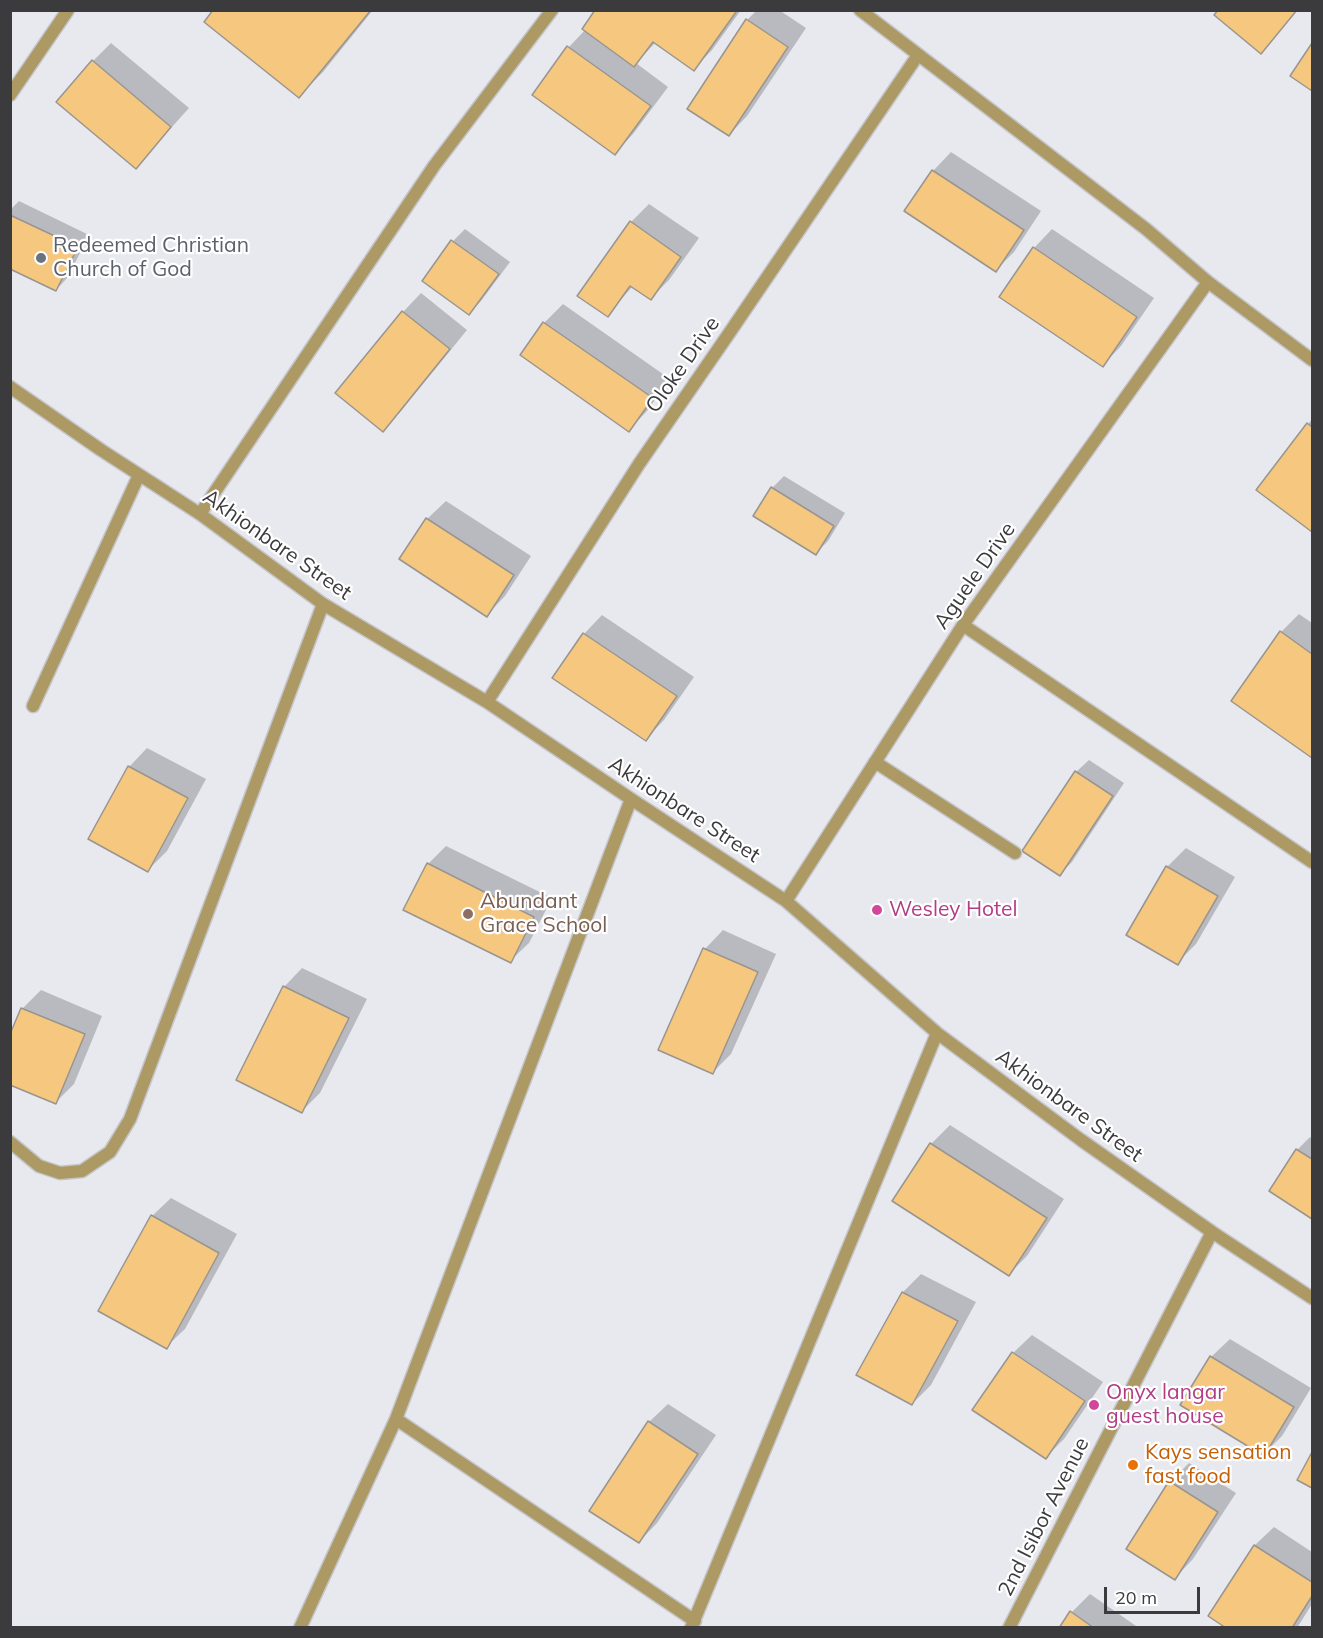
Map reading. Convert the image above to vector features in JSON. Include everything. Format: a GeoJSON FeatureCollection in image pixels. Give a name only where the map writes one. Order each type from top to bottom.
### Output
{"type":"FeatureCollection","features":[{"type":"Feature","properties":{"kind":"street"},"geometry":{"type":"LineString","coordinates":[[10,95],[68,10]]}},
{"type":"Feature","properties":{"kind":"street"},"geometry":{"type":"LineString","coordinates":[[200,514],[434,166],[552,10]]}},
{"type":"Feature","properties":{"kind":"street"},"geometry":{"type":"LineString","coordinates":[[860,10],[1146,229],[1208,282],[1312,360]]}},
{"type":"Feature","properties":{"kind":"street","name":"Oloke Drive"},"geometry":{"type":"LineString","coordinates":[[487,702],[639,464],[918,55]]}},
{"type":"Feature","properties":{"kind":"street","name":"Aguele Drive"},"geometry":{"type":"LineString","coordinates":[[786,901],[963,626],[1208,282]]}},
{"type":"Feature","properties":{"kind":"street","name":"Akhionbare Street"},"geometry":{"type":"LineString","coordinates":[[10,387],[200,514],[323,604],[487,702],[786,901],[937,1033],[1081,1140],[1212,1232],[1312,1298]]}},
{"type":"Feature","properties":{"kind":"street"},"geometry":{"type":"LineString","coordinates":[[33,706],[139,475]]}},
{"type":"Feature","properties":{"kind":"street"},"geometry":{"type":"LineString","coordinates":[[10,1142],[39,1166],[60,1173],[82,1172],[110,1152],[130,1119],[323,604]]}},
{"type":"Feature","properties":{"kind":"street"},"geometry":{"type":"LineString","coordinates":[[963,626],[1312,862]]}},
{"type":"Feature","properties":{"kind":"street"},"geometry":{"type":"LineString","coordinates":[[875,762],[1015,853]]}},
{"type":"Feature","properties":{"kind":"street"},"geometry":{"type":"LineString","coordinates":[[300,1628],[396,1419],[631,799]]}},
{"type":"Feature","properties":{"kind":"street"},"geometry":{"type":"LineString","coordinates":[[396,1419],[693,1624],[937,1033]]}},
{"type":"Feature","properties":{"kind":"street","name":"2nd Isibor Avenue"},"geometry":{"type":"LineString","coordinates":[[1009,1628],[1212,1232]]}},
{"type":"Feature","properties":{"kind":"building"},"geometry":{"type":"Polygon","coordinates":[[[213,10],[371,10],[299,98],[204,22],[213,10]]]}},
{"type":"Feature","properties":{"kind":"building"},"geometry":{"type":"Polygon","coordinates":[[[595,10],[735,10],[736,12],[694,71],[653,42],[634,67],[582,29],[595,10]]]}},
{"type":"Feature","properties":{"kind":"building"},"geometry":{"type":"Polygon","coordinates":[[[1218,10],[1297,10],[1261,54],[1214,15],[1218,10]]]}},
{"type":"Feature","properties":{"kind":"building"},"geometry":{"type":"Polygon","coordinates":[[[746,19],[788,47],[729,136],[687,109],[746,19]]]}},
{"type":"Feature","properties":{"kind":"building"},"geometry":{"type":"Polygon","coordinates":[[[1312,43],[1312,91],[1290,76],[1312,43]]]}},
{"type":"Feature","properties":{"kind":"building"},"geometry":{"type":"Polygon","coordinates":[[[567,46],[651,106],[615,155],[532,95],[567,46]]]}},
{"type":"Feature","properties":{"kind":"building"},"geometry":{"type":"Polygon","coordinates":[[[92,60],[171,127],[136,169],[56,102],[92,60]]]}},
{"type":"Feature","properties":{"kind":"building"},"geometry":{"type":"Polygon","coordinates":[[[932,170],[1024,230],[996,272],[904,211],[932,170]]]}},
{"type":"Feature","properties":{"kind":"building","name":"Redeemed Christian Church of God"},"geometry":{"type":"Polygon","coordinates":[[[10,215],[78,247],[56,291],[10,269],[10,215]]]}},
{"type":"Feature","properties":{"kind":"building"},"geometry":{"type":"Polygon","coordinates":[[[630,221],[681,257],[651,300],[630,286],[608,317],[577,296],[630,221]]]}},
{"type":"Feature","properties":{"kind":"building"},"geometry":{"type":"Polygon","coordinates":[[[451,240],[499,274],[469,315],[422,281],[451,240]]]}},
{"type":"Feature","properties":{"kind":"building"},"geometry":{"type":"Polygon","coordinates":[[[1033,247],[1137,317],[1103,367],[999,297],[1033,247]]]}},
{"type":"Feature","properties":{"kind":"building"},"geometry":{"type":"Polygon","coordinates":[[[402,311],[450,349],[383,432],[335,393],[402,311]]]}},
{"type":"Feature","properties":{"kind":"building"},"geometry":{"type":"Polygon","coordinates":[[[543,322],[653,398],[629,432],[520,355],[543,322]]]}},
{"type":"Feature","properties":{"kind":"building"},"geometry":{"type":"Polygon","coordinates":[[[1307,423],[1312,427],[1312,532],[1256,490],[1307,423]]]}},
{"type":"Feature","properties":{"kind":"building"},"geometry":{"type":"Polygon","coordinates":[[[771,487],[834,526],[816,555],[753,516],[771,487]]]}},
{"type":"Feature","properties":{"kind":"building"},"geometry":{"type":"Polygon","coordinates":[[[426,518],[514,575],[487,617],[399,559],[426,518]]]}},
{"type":"Feature","properties":{"kind":"building"},"geometry":{"type":"Polygon","coordinates":[[[1280,631],[1312,654],[1312,758],[1231,701],[1280,631]]]}},
{"type":"Feature","properties":{"kind":"building"},"geometry":{"type":"Polygon","coordinates":[[[583,633],[677,696],[646,741],[552,678],[583,633]]]}},
{"type":"Feature","properties":{"kind":"building"},"geometry":{"type":"Polygon","coordinates":[[[128,766],[188,798],[148,872],[88,839],[128,766]]]}},
{"type":"Feature","properties":{"kind":"building"},"geometry":{"type":"Polygon","coordinates":[[[1075,771],[1113,796],[1060,876],[1022,851],[1075,771]]]}},
{"type":"Feature","properties":{"kind":"building"},"geometry":{"type":"Polygon","coordinates":[[[427,863],[534,917],[511,963],[403,910],[427,863]]]}},
{"type":"Feature","properties":{"kind":"building"},"geometry":{"type":"Polygon","coordinates":[[[1166,866],[1218,896],[1178,965],[1126,935],[1166,866]]]}},
{"type":"Feature","properties":{"kind":"building"},"geometry":{"type":"Polygon","coordinates":[[[703,948],[758,972],[713,1074],[658,1050],[703,948]]]}},
{"type":"Feature","properties":{"kind":"building"},"geometry":{"type":"Polygon","coordinates":[[[283,986],[349,1018],[302,1113],[236,1080],[283,986]]]}},
{"type":"Feature","properties":{"kind":"building"},"geometry":{"type":"Polygon","coordinates":[[[21,1008],[85,1034],[56,1104],[10,1085],[10,1034],[21,1008]]]}},
{"type":"Feature","properties":{"kind":"building"},"geometry":{"type":"Polygon","coordinates":[[[930,1143],[1047,1218],[1009,1276],[892,1201],[930,1143]]]}},
{"type":"Feature","properties":{"kind":"building"},"geometry":{"type":"Polygon","coordinates":[[[1296,1149],[1312,1159],[1312,1219],[1269,1191],[1296,1149]]]}},
{"type":"Feature","properties":{"kind":"building"},"geometry":{"type":"Polygon","coordinates":[[[151,1215],[219,1253],[167,1349],[98,1311],[151,1215]]]}},
{"type":"Feature","properties":{"kind":"building"},"geometry":{"type":"Polygon","coordinates":[[[902,1292],[958,1321],[912,1405],[856,1375],[902,1292]]]}},
{"type":"Feature","properties":{"kind":"building"},"geometry":{"type":"Polygon","coordinates":[[[1012,1352],[1085,1401],[1046,1459],[972,1410],[1012,1352]]]}},
{"type":"Feature","properties":{"kind":"building"},"geometry":{"type":"Polygon","coordinates":[[[1210,1356],[1294,1407],[1264,1456],[1180,1405],[1210,1356]]]}},
{"type":"Feature","properties":{"kind":"building"},"geometry":{"type":"Polygon","coordinates":[[[648,1421],[698,1454],[639,1543],[589,1511],[648,1421]]]}},
{"type":"Feature","properties":{"kind":"building"},"geometry":{"type":"Polygon","coordinates":[[[1312,1452],[1312,1488],[1297,1480],[1312,1452]]]}},
{"type":"Feature","properties":{"kind":"building"},"geometry":{"type":"Polygon","coordinates":[[[1169,1481],[1218,1512],[1175,1580],[1126,1549],[1169,1481]]]}},
{"type":"Feature","properties":{"kind":"building"},"geometry":{"type":"Polygon","coordinates":[[[1254,1545],[1312,1582],[1312,1596],[1292,1628],[1226,1628],[1208,1616],[1254,1545]]]}},
{"type":"Feature","properties":{"kind":"building"},"geometry":{"type":"Polygon","coordinates":[[[1070,1611],[1094,1628],[1059,1628],[1070,1611]]]}},
{"type":"Feature","properties":{"kind":"place","name":"Redeemed Christian Church of God"},"geometry":{"type":"Point","coordinates":[41,258]}},
{"type":"Feature","properties":{"kind":"place","name":"Wesley Hotel"},"geometry":{"type":"Point","coordinates":[877,910]}},
{"type":"Feature","properties":{"kind":"place","name":"Abundant Grace School"},"geometry":{"type":"Point","coordinates":[468,914]}},
{"type":"Feature","properties":{"kind":"place","name":"Onyx langar guest house"},"geometry":{"type":"Point","coordinates":[1094,1405]}},
{"type":"Feature","properties":{"kind":"place","name":"Kays sensation fast food"},"geometry":{"type":"Point","coordinates":[1133,1465]}}]}
